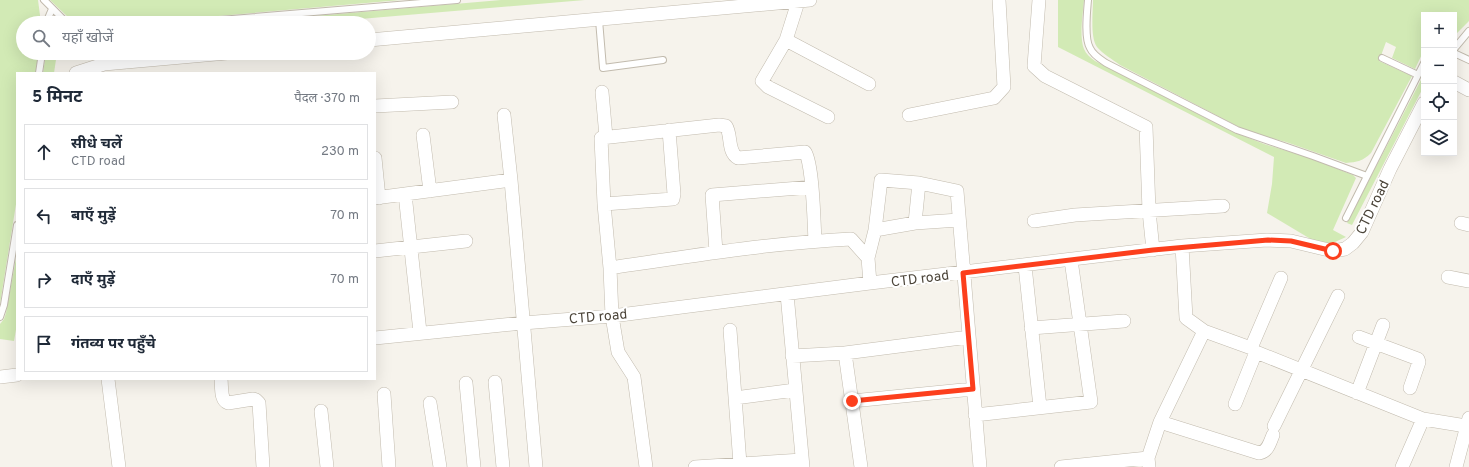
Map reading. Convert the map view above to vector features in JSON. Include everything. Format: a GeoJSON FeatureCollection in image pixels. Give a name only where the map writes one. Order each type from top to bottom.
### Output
{"type":"FeatureCollection","features":[{"type":"Feature","properties":{"kind":"street"},"geometry":{"type":"LineString","coordinates":[[909,115],[994,98],[1004,87],[999,0]]}},
{"type":"Feature","properties":{"kind":"street"},"geometry":{"type":"LineString","coordinates":[[1039,0],[1034,66],[1045,76],[1146,127],[1149,211],[1153,250]]}},
{"type":"Feature","properties":{"kind":"street"},"geometry":{"type":"LineString","coordinates":[[376,39],[804,1]]}},
{"type":"Feature","properties":{"kind":"street"},"geometry":{"type":"LineString","coordinates":[[804,1],[786,40],[762,81],[768,87],[828,117]]}},
{"type":"Feature","properties":{"kind":"street"},"geometry":{"type":"LineString","coordinates":[[786,40],[868,84]]}},
{"type":"Feature","properties":{"kind":"street"},"geometry":{"type":"LineString","coordinates":[[79,72],[104,64],[149,60]]}},
{"type":"Feature","properties":{"kind":"street"},"geometry":{"type":"LineString","coordinates":[[1457,84],[1469,90]]}},
{"type":"Feature","properties":{"kind":"street"},"geometry":{"type":"LineString","coordinates":[[602,92],[606,137]]}},
{"type":"Feature","properties":{"kind":"street"},"geometry":{"type":"LineString","coordinates":[[376,106],[452,102]]}},
{"type":"Feature","properties":{"kind":"street","name":"CTD road"},"geometry":{"type":"LineString","coordinates":[[376,338],[523,322],[612,316],[870,283],[1025,266],[1182,246],[1268,240],[1291,241],[1333,251],[1345,249],[1353,243],[1362,232],[1390,169],[1421,109]]}},
{"type":"Feature","properties":{"kind":"street"},"geometry":{"type":"LineString","coordinates":[[504,115],[536,467]]}},
{"type":"Feature","properties":{"kind":"street"},"geometry":{"type":"LineString","coordinates":[[646,467],[634,377],[618,352],[612,316],[601,138],[720,125],[726,126],[733,153],[738,158],[805,152],[808,158],[812,187],[815,241]]}},
{"type":"Feature","properties":{"kind":"street"},"geometry":{"type":"LineString","coordinates":[[604,204],[673,199],[674,194],[669,130]]}},
{"type":"Feature","properties":{"kind":"street"},"geometry":{"type":"LineString","coordinates":[[423,135],[430,191]]}},
{"type":"Feature","properties":{"kind":"street"},"geometry":{"type":"LineString","coordinates":[[376,178],[377,198],[511,180]]}},
{"type":"Feature","properties":{"kind":"street"},"geometry":{"type":"LineString","coordinates":[[870,283],[868,258],[875,230],[881,180],[919,183],[957,191],[980,467]]}},
{"type":"Feature","properties":{"kind":"street"},"geometry":{"type":"LineString","coordinates":[[916,223],[919,183]]}},
{"type":"Feature","properties":{"kind":"street"},"geometry":{"type":"LineString","coordinates":[[716,252],[712,195],[812,187]]}},
{"type":"Feature","properties":{"kind":"street"},"geometry":{"type":"LineString","coordinates":[[405,194],[420,332]]}},
{"type":"Feature","properties":{"kind":"street"},"geometry":{"type":"LineString","coordinates":[[1034,221],[1076,215],[1223,206]]}},
{"type":"Feature","properties":{"kind":"street"},"geometry":{"type":"LineString","coordinates":[[875,230],[916,223],[959,220]]}},
{"type":"Feature","properties":{"kind":"street"},"geometry":{"type":"LineString","coordinates":[[610,268],[716,252],[815,241],[851,239],[868,258]]}},
{"type":"Feature","properties":{"kind":"street"},"geometry":{"type":"LineString","coordinates":[[376,251],[466,241]]}},
{"type":"Feature","properties":{"kind":"street"},"geometry":{"type":"LineString","coordinates":[[1182,246],[1186,318],[1204,331],[1254,350],[1423,420],[1467,422],[1456,467]]}},
{"type":"Feature","properties":{"kind":"street"},"geometry":{"type":"LineString","coordinates":[[975,415],[1092,402],[1071,260]]}},
{"type":"Feature","properties":{"kind":"street"},"geometry":{"type":"LineString","coordinates":[[1025,266],[1040,407]]}},
{"type":"Feature","properties":{"kind":"street"},"geometry":{"type":"LineString","coordinates":[[1448,277],[1469,281]]}},
{"type":"Feature","properties":{"kind":"street"},"geometry":{"type":"LineString","coordinates":[[1235,404],[1281,278]]}},
{"type":"Feature","properties":{"kind":"street"},"geometry":{"type":"LineString","coordinates":[[695,467],[740,464],[802,463],[787,294]]}},
{"type":"Feature","properties":{"kind":"street"},"geometry":{"type":"LineString","coordinates":[[1160,422],[1262,453],[1266,450],[1274,430],[1338,296]]}},
{"type":"Feature","properties":{"kind":"street"},"geometry":{"type":"LineString","coordinates":[[1031,328],[1080,323],[1124,321]]}},
{"type":"Feature","properties":{"kind":"street"},"geometry":{"type":"LineString","coordinates":[[1357,393],[1383,325]]}},
{"type":"Feature","properties":{"kind":"street"},"geometry":{"type":"LineString","coordinates":[[730,330],[740,464]]}},
{"type":"Feature","properties":{"kind":"street"},"geometry":{"type":"LineString","coordinates":[[1060,467],[1148,463],[1160,422],[1204,331]]}},
{"type":"Feature","properties":{"kind":"street"},"geometry":{"type":"LineString","coordinates":[[1359,337],[1418,359],[1419,362],[1410,388]]}},
{"type":"Feature","properties":{"kind":"street"},"geometry":{"type":"LineString","coordinates":[[792,356],[845,353],[969,338]]}},
{"type":"Feature","properties":{"kind":"street"},"geometry":{"type":"LineString","coordinates":[[845,353],[861,467]]}},
{"type":"Feature","properties":{"kind":"street"},"geometry":{"type":"LineString","coordinates":[[0,377],[16,373]]}},
{"type":"Feature","properties":{"kind":"street"},"geometry":{"type":"LineString","coordinates":[[108,380],[119,467]]}},
{"type":"Feature","properties":{"kind":"street"},"geometry":{"type":"LineString","coordinates":[[221,380],[223,398],[225,402],[228,403],[253,399],[259,403],[263,467]]}},
{"type":"Feature","properties":{"kind":"street"},"geometry":{"type":"LineString","coordinates":[[495,382],[503,467]]}},
{"type":"Feature","properties":{"kind":"street"},"geometry":{"type":"LineString","coordinates":[[466,383],[474,467]]}},
{"type":"Feature","properties":{"kind":"street"},"geometry":{"type":"LineString","coordinates":[[852,401],[973,389]]}},
{"type":"Feature","properties":{"kind":"street"},"geometry":{"type":"LineString","coordinates":[[735,398],[795,390]]}},
{"type":"Feature","properties":{"kind":"street"},"geometry":{"type":"LineString","coordinates":[[384,394],[389,467]]}},
{"type":"Feature","properties":{"kind":"street"},"geometry":{"type":"LineString","coordinates":[[430,403],[440,467]]}},
{"type":"Feature","properties":{"kind":"street"},"geometry":{"type":"LineString","coordinates":[[321,411],[327,467]]}},
{"type":"Feature","properties":{"kind":"street"},"geometry":{"type":"LineString","coordinates":[[1402,467],[1423,420]]}},
{"type":"Feature","properties":{"kind":"lane"},"geometry":{"type":"LineString","coordinates":[[44,0],[60,16]]}},
{"type":"Feature","properties":{"kind":"lane"},"geometry":{"type":"LineString","coordinates":[[267,16],[458,0]]}},
{"type":"Feature","properties":{"kind":"lane"},"geometry":{"type":"LineString","coordinates":[[1088,0],[1086,24],[1089,47],[1096,56],[1106,63],[1237,130],[1367,176]]}},
{"type":"Feature","properties":{"kind":"lane"},"geometry":{"type":"LineString","coordinates":[[49,16],[52,9]]}},
{"type":"Feature","properties":{"kind":"lane"},"geometry":{"type":"LineString","coordinates":[[599,20],[603,68],[663,60]]}},
{"type":"Feature","properties":{"kind":"lane"},"geometry":{"type":"LineString","coordinates":[[1455,48],[1469,31]]}},
{"type":"Feature","properties":{"kind":"lane"},"geometry":{"type":"LineString","coordinates":[[1457,54],[1469,60]]}},
{"type":"Feature","properties":{"kind":"lane"},"geometry":{"type":"LineString","coordinates":[[1382,58],[1418,75]]}},
{"type":"Feature","properties":{"kind":"lane"},"geometry":{"type":"LineString","coordinates":[[39,72],[41,60]]}},
{"type":"Feature","properties":{"kind":"lane"},"geometry":{"type":"LineString","coordinates":[[1346,218],[1421,69]]}},
{"type":"Feature","properties":{"kind":"lane"},"geometry":{"type":"LineString","coordinates":[[0,317],[4,305],[16,231]]}},
{"type":"Feature","properties":{"kind":"green space"},"geometry":{"type":"Polygon","coordinates":[[[0,0],[38,0],[40,16],[16,16],[16,60],[37,60],[36,72],[16,72],[16,204],[0,304],[0,0]]]}},
{"type":"Feature","properties":{"kind":"green space"},"geometry":{"type":"Polygon","coordinates":[[[50,0],[401,0],[218,16],[67,16],[50,0]]]}},
{"type":"Feature","properties":{"kind":"green space"},"geometry":{"type":"Polygon","coordinates":[[[501,0],[585,0],[376,18],[376,16],[315,16],[501,0]]]}},
{"type":"Feature","properties":{"kind":"green space"},"geometry":{"type":"Polygon","coordinates":[[[1058,0],[1084,0],[1082,25],[1083,44],[1086,52],[1095,61],[1231,131],[1264,144],[1310,158],[1353,175],[1356,178],[1333,230],[1346,237],[1324,247],[1267,213],[1272,184],[1274,157],[1058,47],[1058,0]]]}},
{"type":"Feature","properties":{"kind":"green space"},"geometry":{"type":"Polygon","coordinates":[[[1093,0],[1469,0],[1469,21],[1457,33],[1457,12],[1421,12],[1421,56],[1415,69],[1392,58],[1396,47],[1386,42],[1379,61],[1412,76],[1371,153],[1360,161],[1346,163],[1286,142],[1255,134],[1120,65],[1097,47],[1093,37],[1093,0]]]}},
{"type":"Feature","properties":{"kind":"green space"},"geometry":{"type":"Polygon","coordinates":[[[45,60],[56,60],[54,72],[43,72],[45,60]]]}},
{"type":"Feature","properties":{"kind":"green space"},"geometry":{"type":"Polygon","coordinates":[[[1421,80],[1421,92],[1352,225],[1347,223],[1421,80]]]}},
{"type":"Feature","properties":{"kind":"green space"},"geometry":{"type":"Polygon","coordinates":[[[16,258],[16,330],[14,341],[0,339],[0,324],[6,313],[16,258]]]}},
{"type":"Feature","properties":{"kind":"route"},"geometry":{"type":"LineString","coordinates":[[852,401],[973,389],[963,273],[1182,246],[1268,240],[1291,241],[1333,251]]}}]}
